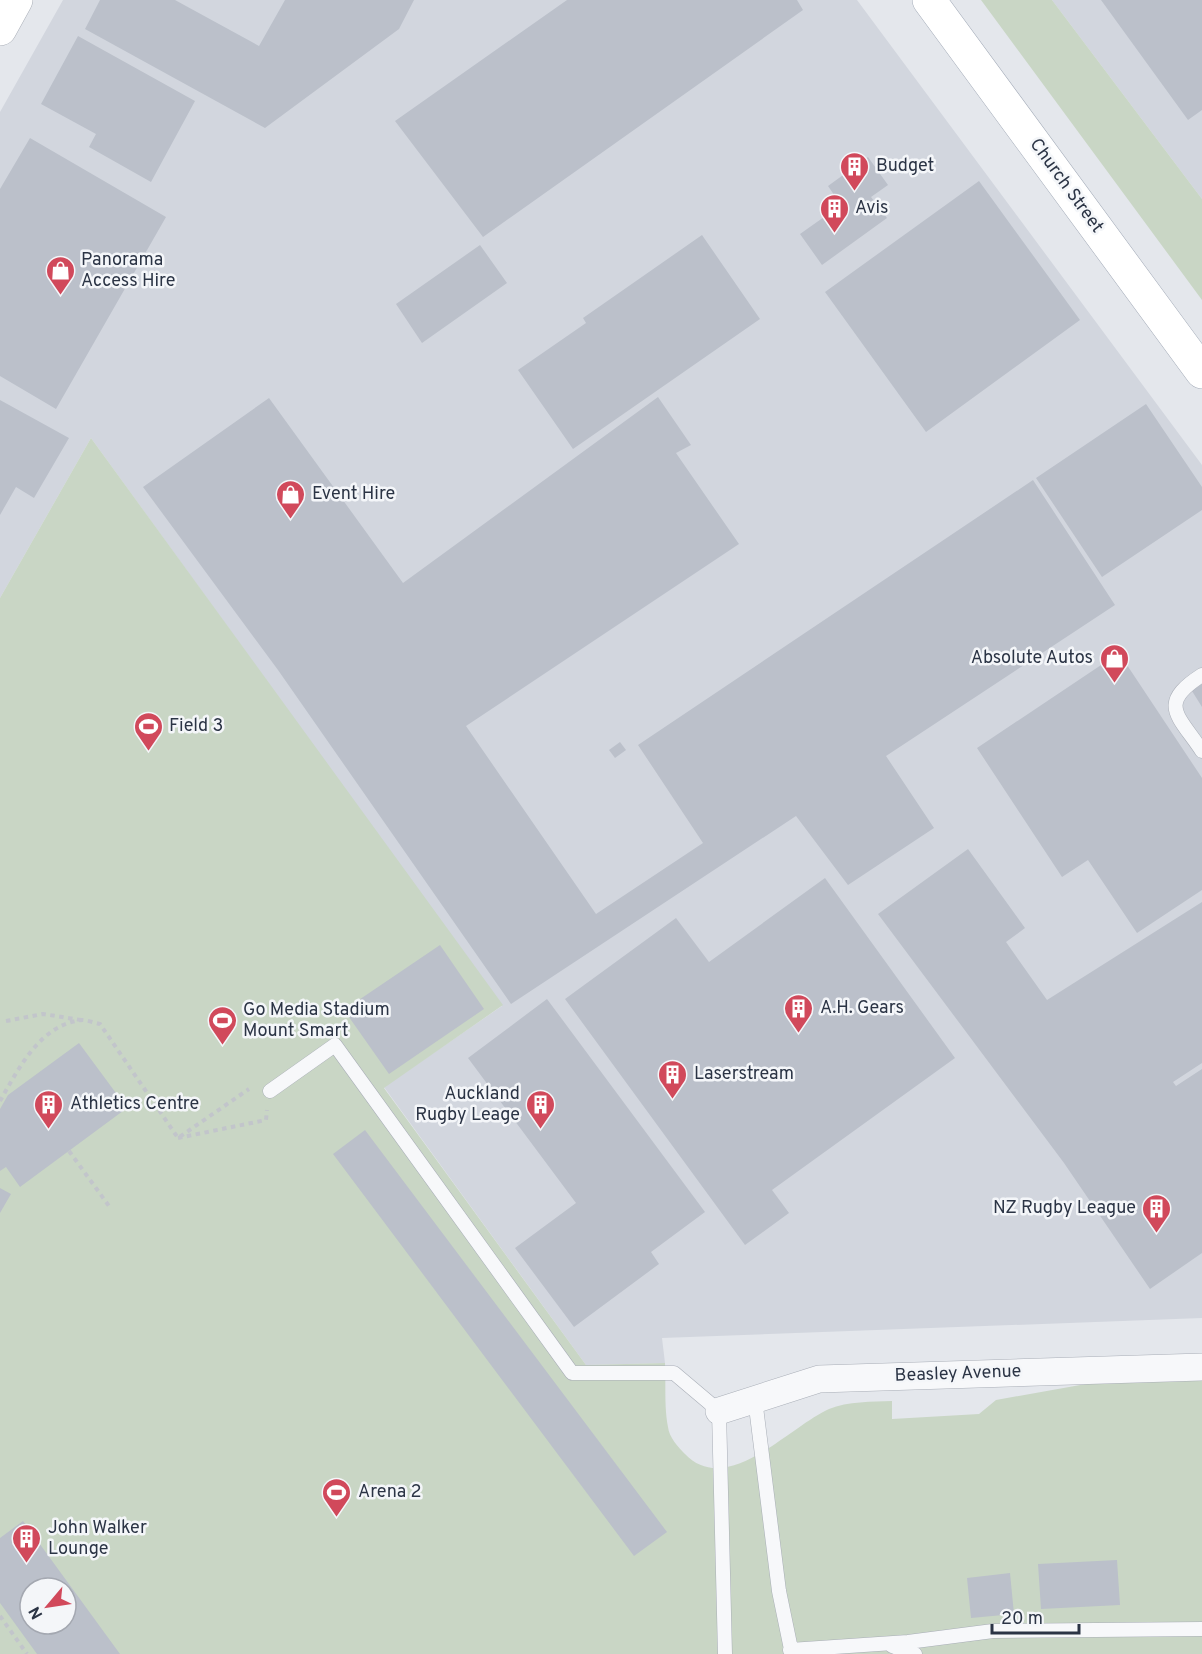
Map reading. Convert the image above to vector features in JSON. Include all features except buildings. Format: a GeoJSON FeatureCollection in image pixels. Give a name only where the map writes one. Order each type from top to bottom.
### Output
{"type":"FeatureCollection","features":[{"type":"Feature","properties":{"kind":"main road"},"geometry":{"type":"LineString","coordinates":[[0,29],[16,0]]}},
{"type":"Feature","properties":{"kind":"main road","name":"Church Street"},"geometry":{"type":"LineString","coordinates":[[929,0],[1202,372]]}},
{"type":"Feature","properties":{"kind":"street","name":"Beasley Avenue"},"geometry":{"type":"LineString","coordinates":[[719,1411],[819,1379],[1202,1367]]}},
{"type":"Feature","properties":{"kind":"lane"},"geometry":{"type":"LineString","coordinates":[[1202,675],[1179,692],[1174,703],[1177,714],[1202,751]]}},
{"type":"Feature","properties":{"kind":"lane"},"geometry":{"type":"LineString","coordinates":[[270,1091],[335,1045],[572,1373],[674,1372],[719,1411],[725,1654]]}},
{"type":"Feature","properties":{"kind":"lane"},"geometry":{"type":"LineString","coordinates":[[755,1399],[779,1591],[791,1652],[993,1631],[1202,1629]]}},
{"type":"Feature","properties":{"kind":"lane"},"geometry":{"type":"LineString","coordinates":[[884,1644],[915,1654]]}},
{"type":"Feature","properties":{"kind":"path"},"geometry":{"type":"LineString","coordinates":[[6,1021],[43,1014],[100,1024],[178,1138]]}},
{"type":"Feature","properties":{"kind":"path"},"geometry":{"type":"LineString","coordinates":[[0,1101],[27,1055],[53,1030],[82,1020]]}},
{"type":"Feature","properties":{"kind":"path"},"geometry":{"type":"LineString","coordinates":[[178,1138],[250,1088]]}},
{"type":"Feature","properties":{"kind":"path"},"geometry":{"type":"LineString","coordinates":[[178,1138],[266,1120],[270,1091]]}},
{"type":"Feature","properties":{"kind":"path"},"geometry":{"type":"LineString","coordinates":[[69,1151],[109,1206]]}},
{"type":"Feature","properties":{"kind":"path"},"geometry":{"type":"LineString","coordinates":[[0,1616],[27,1654]]}},
{"type":"Feature","properties":{"kind":"shaded area"},"geometry":{"type":"Polygon","coordinates":[[[63,0],[857,0],[1202,465],[1202,1318],[662,1338],[665,1363],[586,1365],[384,1087],[502,1006],[91,438],[0,598],[0,112],[63,0]]]}},
{"type":"Feature","properties":{"kind":"shaded area"},"geometry":{"type":"Polygon","coordinates":[[[1052,0],[1202,0],[1202,199],[1052,0]]]}},
{"type":"Feature","properties":{"kind":"green space"},"geometry":{"type":"Polygon","coordinates":[[[981,0],[1052,0],[1202,199],[1202,300],[981,0]]]}},
{"type":"Feature","properties":{"kind":"green space","name":"Go Media Stadium Mount Smart"},"geometry":{"type":"Polygon","coordinates":[[[91,438],[503,1005],[384,1088],[586,1365],[665,1363],[666,1412],[669,1431],[674,1442],[685,1454],[702,1465],[720,1468],[738,1464],[758,1455],[829,1409],[860,1402],[892,1401],[892,1419],[979,1414],[996,1400],[1097,1382],[1202,1374],[1202,1654],[0,1654],[0,598],[91,438]]]}},
{"type":"Feature","properties":{"kind":"place","name":"Budget"},"geometry":{"type":"Point","coordinates":[855,192]}},
{"type":"Feature","properties":{"kind":"place","name":"Avis"},"geometry":{"type":"Point","coordinates":[834,234]}},
{"type":"Feature","properties":{"kind":"place","name":"Panorama Access Hire"},"geometry":{"type":"Point","coordinates":[60,296]}},
{"type":"Feature","properties":{"kind":"place","name":"Event Hire"},"geometry":{"type":"Point","coordinates":[291,520]}},
{"type":"Feature","properties":{"kind":"place","name":"Absolute Autos"},"geometry":{"type":"Point","coordinates":[1114,684]}},
{"type":"Feature","properties":{"kind":"place","name":"Field 3"},"geometry":{"type":"Point","coordinates":[148,752]}},
{"type":"Feature","properties":{"kind":"place","name":"A.H. Gears"},"geometry":{"type":"Point","coordinates":[799,1034]}},
{"type":"Feature","properties":{"kind":"place","name":"Go Media Stadium Mount Smart"},"geometry":{"type":"Point","coordinates":[222,1046]}},
{"type":"Feature","properties":{"kind":"place","name":"Laserstream"},"geometry":{"type":"Point","coordinates":[673,1100]}},
{"type":"Feature","properties":{"kind":"place","name":"Athletics Centre"},"geometry":{"type":"Point","coordinates":[49,1130]}},
{"type":"Feature","properties":{"kind":"place","name":"Auckland Rugby Leage"},"geometry":{"type":"Point","coordinates":[541,1130]}},
{"type":"Feature","properties":{"kind":"place","name":"NZ Rugby League"},"geometry":{"type":"Point","coordinates":[1157,1234]}},
{"type":"Feature","properties":{"kind":"place","name":"Arena 2"},"geometry":{"type":"Point","coordinates":[337,1518]}},
{"type":"Feature","properties":{"kind":"place","name":"John Walker Lounge"},"geometry":{"type":"Point","coordinates":[27,1564]}}]}
